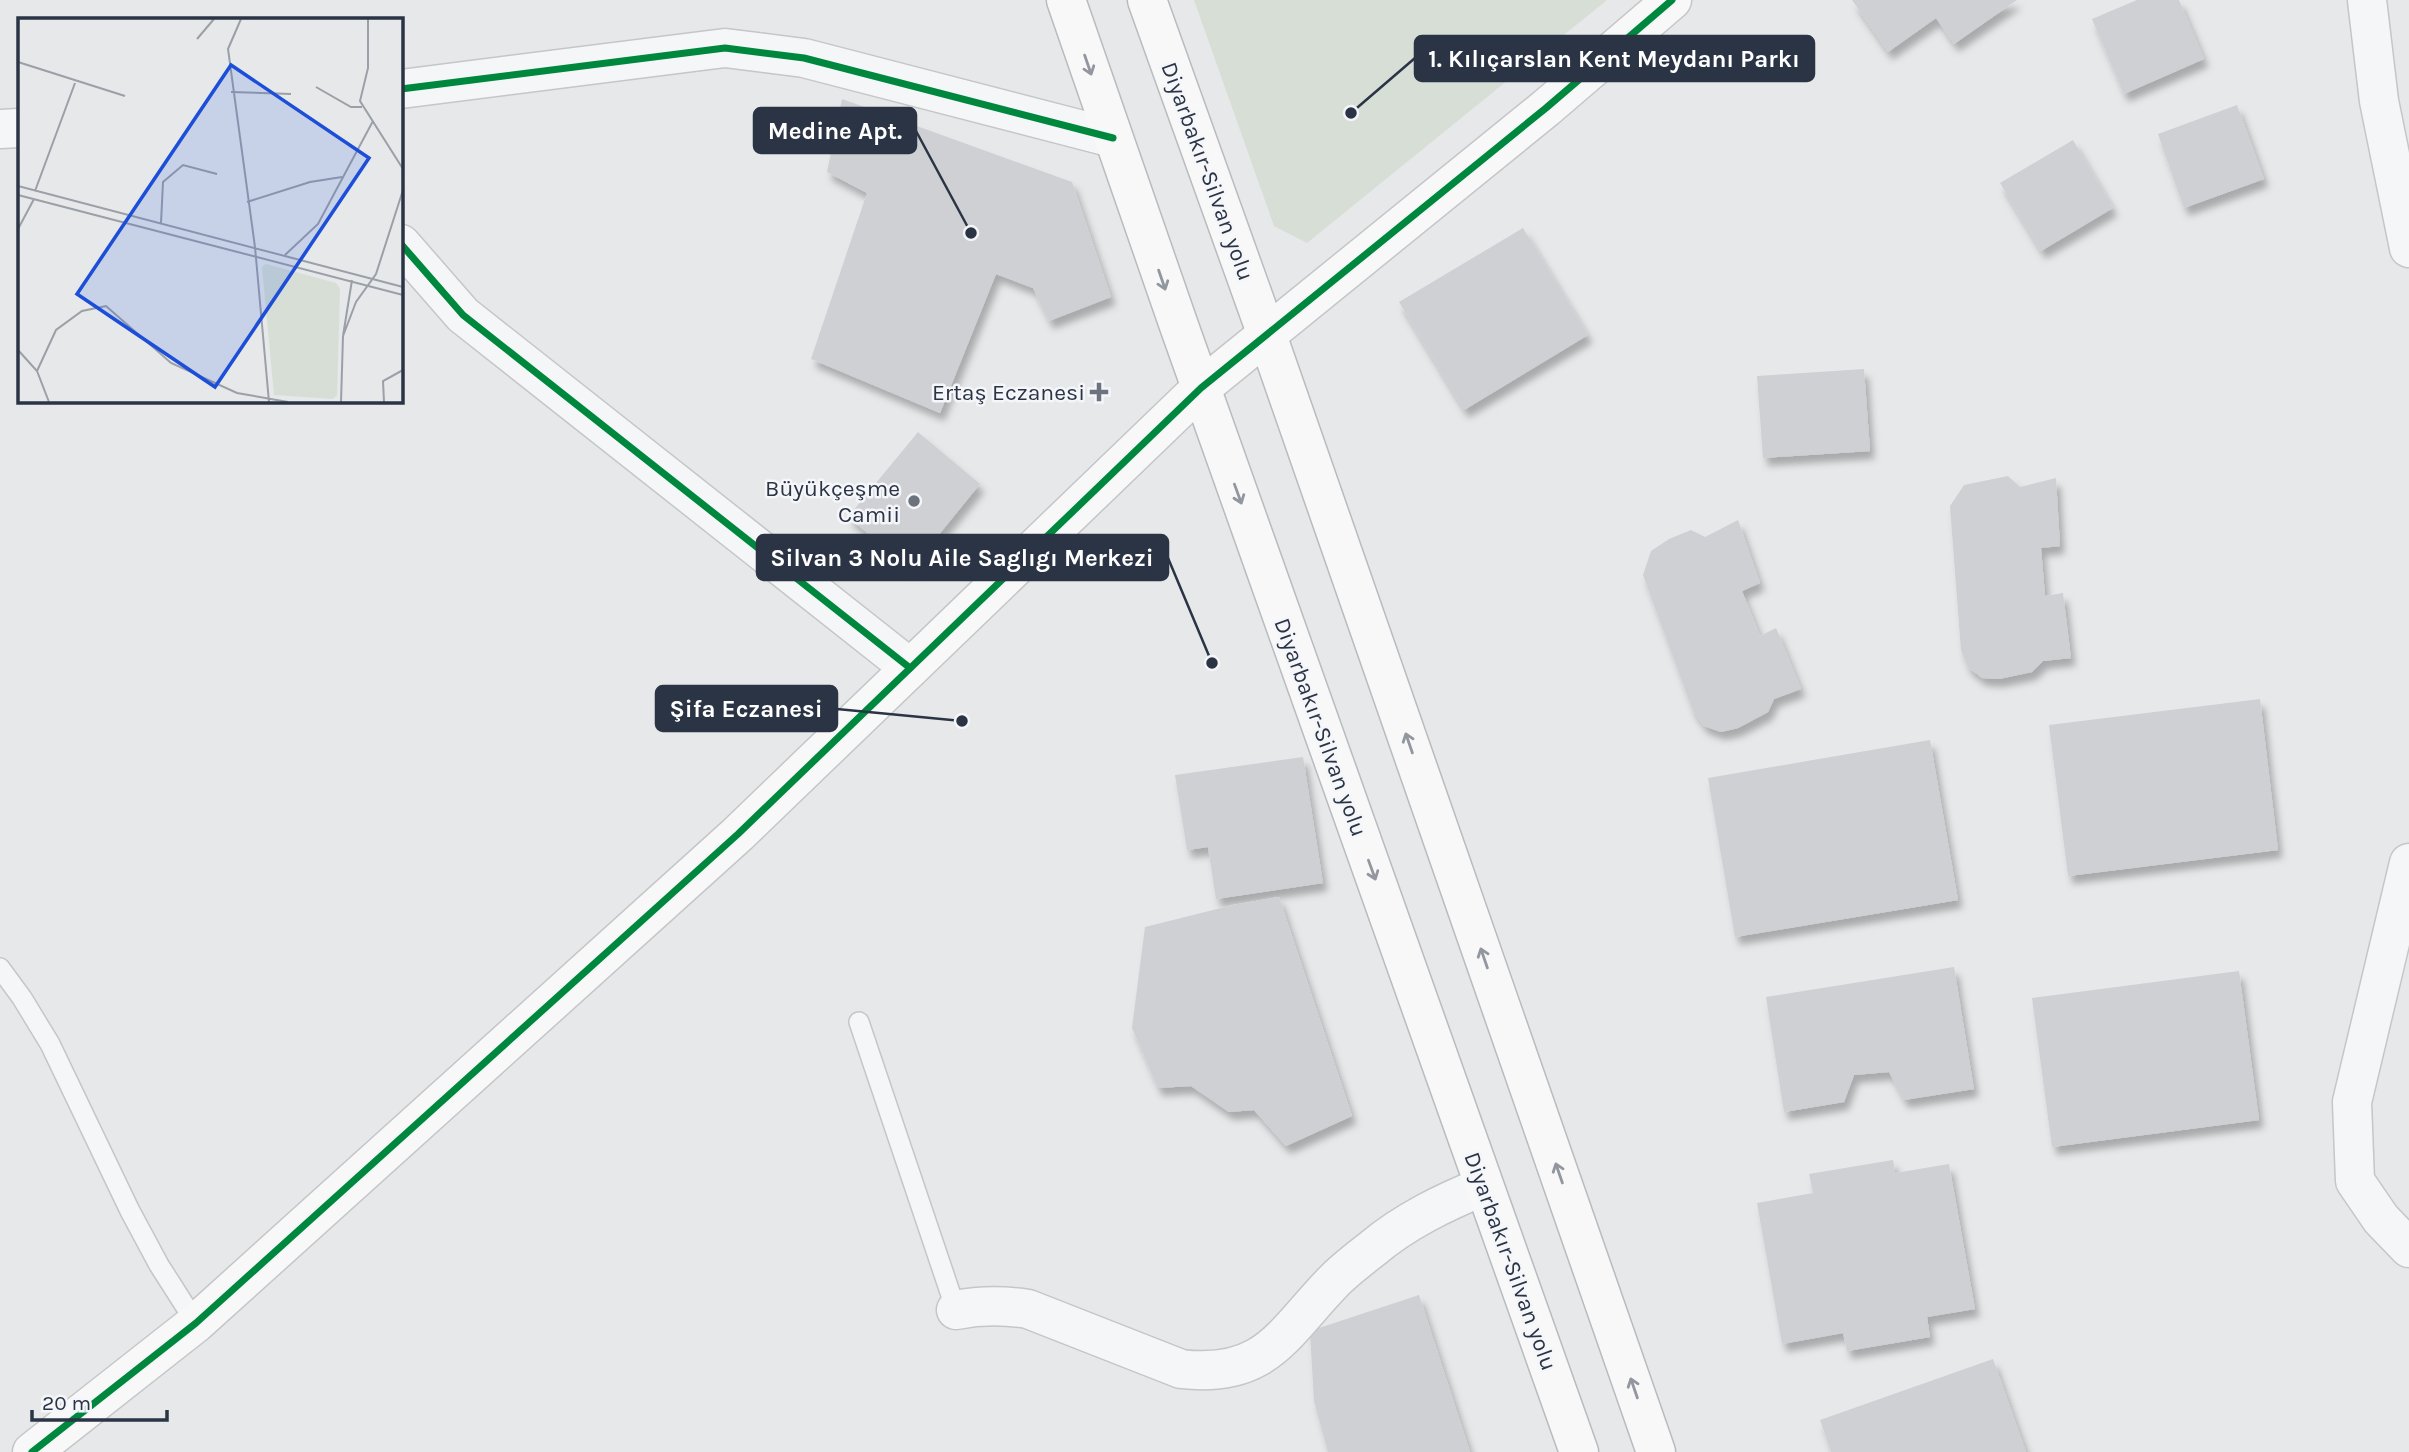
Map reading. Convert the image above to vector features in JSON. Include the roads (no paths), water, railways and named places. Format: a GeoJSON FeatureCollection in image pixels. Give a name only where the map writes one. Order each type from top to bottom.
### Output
{"type":"FeatureCollection","features":[{"type":"Feature","properties":{"kind":"main road","name":"Diyarbakır-Silvan yolu"},"geometry":{"type":"LineString","coordinates":[[1066,0],[1579,1452]]}},
{"type":"Feature","properties":{"kind":"main road","name":"Diyarbakır-Silvan yolu"},"geometry":{"type":"LineString","coordinates":[[1147,0],[1267,335],[1656,1452]]}},
{"type":"Feature","properties":{"kind":"main road"},"geometry":{"type":"LineString","coordinates":[[33,1452],[196,1322],[738,834],[1201,388],[1546,107],[1672,0]]}},
{"type":"Feature","properties":{"kind":"street"},"geometry":{"type":"LineString","coordinates":[[2367,0],[2379,101],[2409,248]]}},
{"type":"Feature","properties":{"kind":"street"},"geometry":{"type":"LineString","coordinates":[[402,89],[725,48],[804,58],[1113,138]]}},
{"type":"Feature","properties":{"kind":"street"},"geometry":{"type":"LineString","coordinates":[[0,130],[18,128]]}},
{"type":"Feature","properties":{"kind":"street"},"geometry":{"type":"LineString","coordinates":[[402,245],[463,314],[910,667]]}},
{"type":"Feature","properties":{"kind":"street"},"geometry":{"type":"LineString","coordinates":[[2409,863],[2353,1102],[2355,1181],[2381,1219],[2409,1248]]}},
{"type":"Feature","properties":{"kind":"street"},"geometry":{"type":"LineString","coordinates":[[956,1310],[981,1305],[1006,1305],[1028,1309],[1171,1366],[1203,1372],[1225,1370],[1249,1363],[1270,1351],[1336,1279],[1374,1247],[1426,1213],[1484,1186]]}},
{"type":"Feature","properties":{"kind":"lane"},"geometry":{"type":"LineString","coordinates":[[0,968],[50,1044],[130,1211],[159,1265],[196,1322]]}},
{"type":"Feature","properties":{"kind":"lane"},"geometry":{"type":"LineString","coordinates":[[859,1023],[956,1310]]}},
{"type":"Feature","properties":{"kind":"place","name":"1. Kılıçarslan Kent Meydanı Parkı"},"geometry":{"type":"Point","coordinates":[1351,113]}},
{"type":"Feature","properties":{"kind":"place","name":"Medine Apt."},"geometry":{"type":"Point","coordinates":[971,233]}},
{"type":"Feature","properties":{"kind":"place","name":"Ertaş Eczanesi"},"geometry":{"type":"Point","coordinates":[1099,392]}},
{"type":"Feature","properties":{"kind":"place","name":"Büyükçeşme Camii"},"geometry":{"type":"Point","coordinates":[914,501]}},
{"type":"Feature","properties":{"kind":"place","name":"Silvan 3 Nolu Aile Saglıgı Merkezi"},"geometry":{"type":"Point","coordinates":[1212,663]}},
{"type":"Feature","properties":{"kind":"place","name":"Şifa Eczanesi"},"geometry":{"type":"Point","coordinates":[962,721]}}]}
